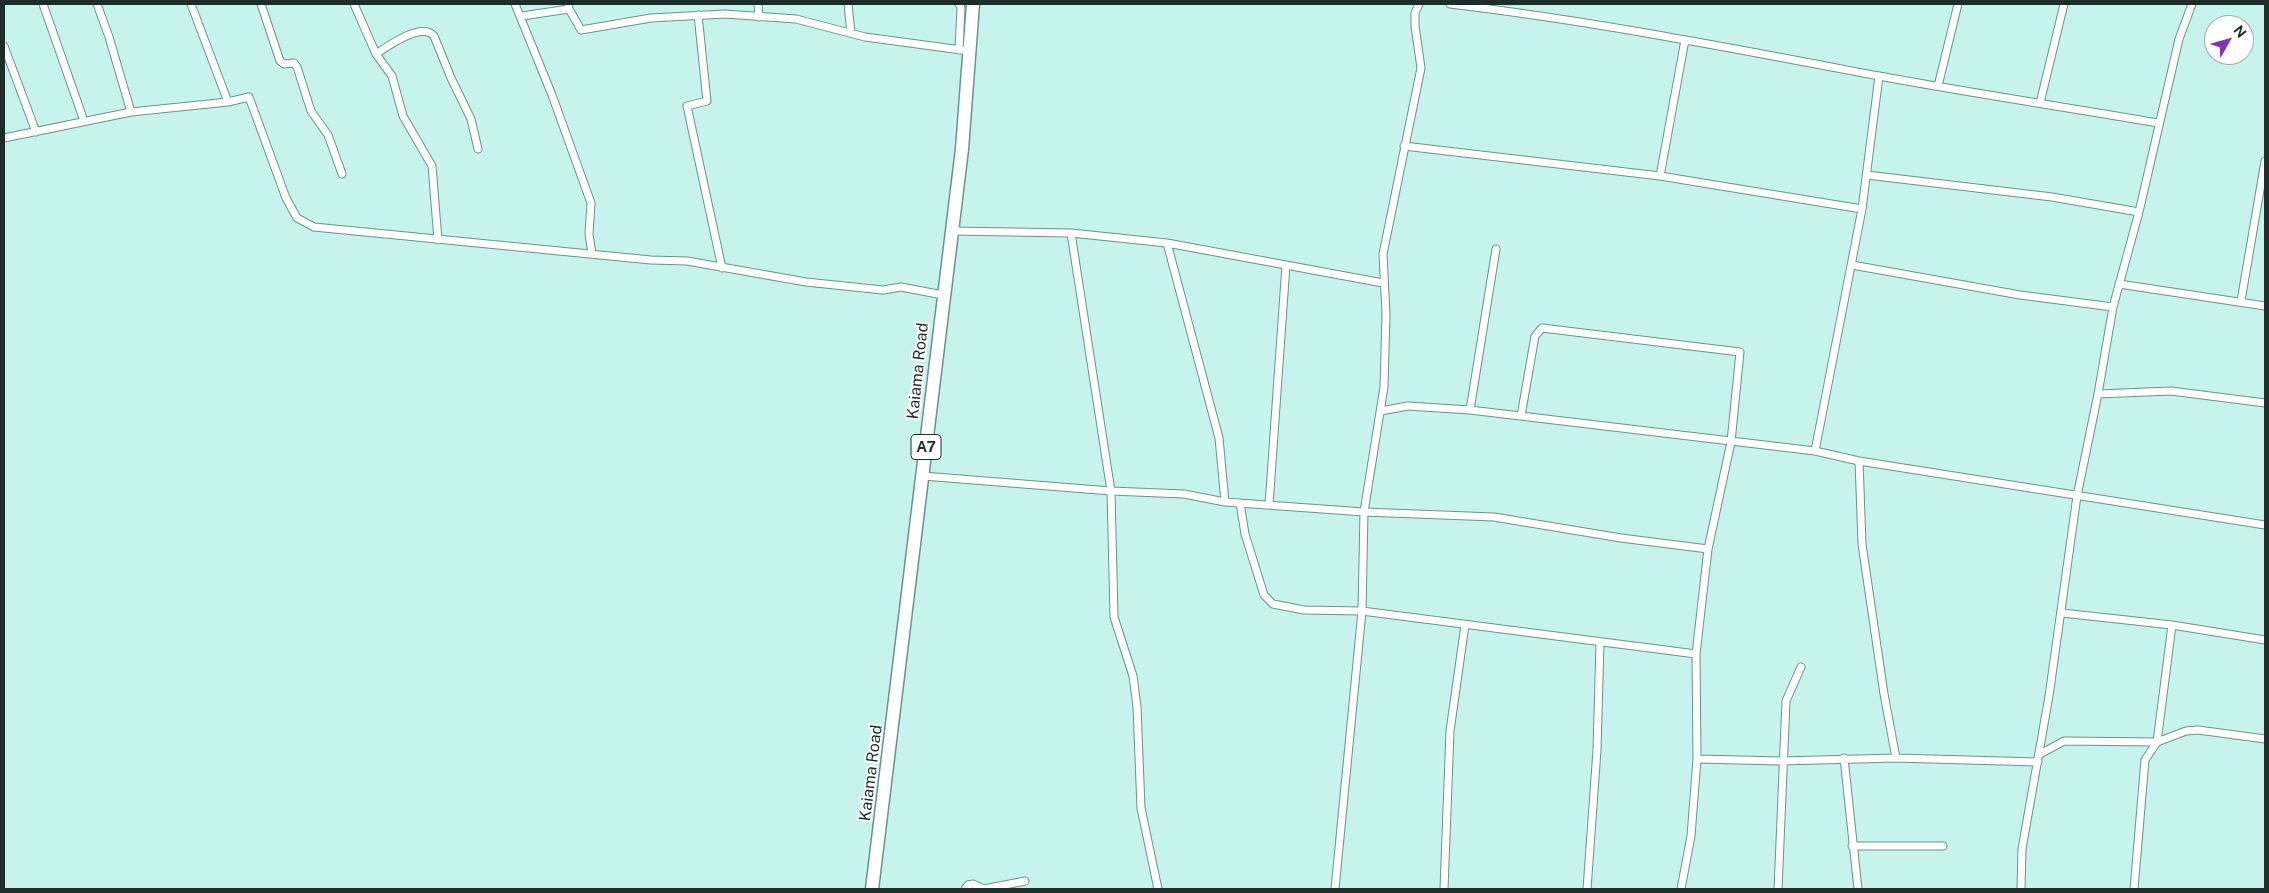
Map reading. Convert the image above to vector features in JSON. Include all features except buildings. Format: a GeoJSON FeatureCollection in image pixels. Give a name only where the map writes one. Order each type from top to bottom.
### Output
{"type":"FeatureCollection","features":[{"type":"Feature","properties":{"kind":"highway","name":"Kaiama Road"},"geometry":{"type":"LineString","coordinates":[[872,889],[962,149],[964,50],[973,4]]}},
{"type":"Feature","properties":{"kind":"street"},"geometry":{"type":"LineString","coordinates":[[43,4],[84,121]]}},
{"type":"Feature","properties":{"kind":"street"},"geometry":{"type":"LineString","coordinates":[[96,4],[109,37],[131,112]]}},
{"type":"Feature","properties":{"kind":"street"},"geometry":{"type":"LineString","coordinates":[[191,4],[228,102]]}},
{"type":"Feature","properties":{"kind":"street"},"geometry":{"type":"LineString","coordinates":[[261,4],[280,61],[284,64],[294,63],[297,66],[311,111],[328,135],[342,174]]}},
{"type":"Feature","properties":{"kind":"street"},"geometry":{"type":"LineString","coordinates":[[354,4],[376,54],[392,76],[403,116],[432,166],[438,240]]}},
{"type":"Feature","properties":{"kind":"street"},"geometry":{"type":"LineString","coordinates":[[515,4],[522,16],[590,203],[589,234],[592,254]]}},
{"type":"Feature","properties":{"kind":"street"},"geometry":{"type":"LineString","coordinates":[[758,4],[759,17]]}},
{"type":"Feature","properties":{"kind":"street"},"geometry":{"type":"LineString","coordinates":[[848,4],[851,33]]}},
{"type":"Feature","properties":{"kind":"street"},"geometry":{"type":"LineString","coordinates":[[522,16],[568,6],[581,30],[651,18],[698,15],[726,14],[796,19],[851,33],[964,50],[961,8],[959,4]]}},
{"type":"Feature","properties":{"kind":"street"},"geometry":{"type":"LineString","coordinates":[[1335,889],[1362,611],[1364,512],[1384,387],[1386,314],[1383,254],[1421,68],[1415,26],[1415,12],[1419,4]]}},
{"type":"Feature","properties":{"kind":"street"},"geometry":{"type":"LineString","coordinates":[[1450,4],[1522,12],[1879,76],[2158,123]]}},
{"type":"Feature","properties":{"kind":"street"},"geometry":{"type":"LineString","coordinates":[[1938,86],[1958,4]]}},
{"type":"Feature","properties":{"kind":"street"},"geometry":{"type":"LineString","coordinates":[[2040,103],[2064,4]]}},
{"type":"Feature","properties":{"kind":"street"},"geometry":{"type":"LineString","coordinates":[[2021,889],[2022,849],[2040,754],[2062,613],[2076,496],[2098,394],[2113,307],[2139,212],[2158,123],[2179,39],[2192,4]]}},
{"type":"Feature","properties":{"kind":"street"},"geometry":{"type":"LineString","coordinates":[[698,15],[707,101],[688,106],[722,268]]}},
{"type":"Feature","properties":{"kind":"street"},"geometry":{"type":"LineString","coordinates":[[376,54],[392,43],[422,30],[430,31],[434,36],[451,78],[471,119],[478,149]]}},
{"type":"Feature","properties":{"kind":"street"},"geometry":{"type":"LineString","coordinates":[[1660,176],[1685,40]]}},
{"type":"Feature","properties":{"kind":"street"},"geometry":{"type":"LineString","coordinates":[[4,46],[36,132]]}},
{"type":"Feature","properties":{"kind":"street"},"geometry":{"type":"LineString","coordinates":[[1815,452],[1862,209],[1879,76]]}},
{"type":"Feature","properties":{"kind":"street"},"geometry":{"type":"LineString","coordinates":[[4,138],[131,112],[228,102],[249,97],[286,198],[297,218],[314,227],[651,260],[688,261],[806,282],[883,290],[901,287],[943,295]]}},
{"type":"Feature","properties":{"kind":"street"},"geometry":{"type":"LineString","coordinates":[[1404,146],[1660,176],[1862,209]]}},
{"type":"Feature","properties":{"kind":"street"},"geometry":{"type":"LineString","coordinates":[[2241,301],[2262,198],[2265,161]]}},
{"type":"Feature","properties":{"kind":"street"},"geometry":{"type":"LineString","coordinates":[[1867,175],[2052,196],[2139,212]]}},
{"type":"Feature","properties":{"kind":"street"},"geometry":{"type":"LineString","coordinates":[[952,231],[1071,233],[1168,243],[1383,283]]}},
{"type":"Feature","properties":{"kind":"street"},"geometry":{"type":"LineString","coordinates":[[1071,233],[1110,491],[1114,617],[1134,684],[1137,707],[1141,808],[1158,889]]}},
{"type":"Feature","properties":{"kind":"street"},"geometry":{"type":"LineString","coordinates":[[1168,243],[1219,438],[1225,502]]}},
{"type":"Feature","properties":{"kind":"street"},"geometry":{"type":"LineString","coordinates":[[1470,410],[1496,249]]}},
{"type":"Feature","properties":{"kind":"street"},"geometry":{"type":"LineString","coordinates":[[1269,505],[1286,265]]}},
{"type":"Feature","properties":{"kind":"street"},"geometry":{"type":"LineString","coordinates":[[1852,265],[2020,295],[2113,307]]}},
{"type":"Feature","properties":{"kind":"street"},"geometry":{"type":"LineString","coordinates":[[2120,284],[2265,306]]}},
{"type":"Feature","properties":{"kind":"street"},"geometry":{"type":"LineString","coordinates":[[1521,416],[1535,336],[1542,328],[1740,352],[1731,442],[1708,549],[1696,654],[1697,759],[1691,836],[1681,889]]}},
{"type":"Feature","properties":{"kind":"street"},"geometry":{"type":"LineString","coordinates":[[2098,394],[2170,391],[2265,403]]}},
{"type":"Feature","properties":{"kind":"street"},"geometry":{"type":"LineString","coordinates":[[1380,411],[1408,406],[1470,410],[1815,452],[1859,461],[2265,525]]}},
{"type":"Feature","properties":{"kind":"street"},"geometry":{"type":"LineString","coordinates":[[1859,461],[1862,544],[1884,694],[1896,758]]}},
{"type":"Feature","properties":{"kind":"street"},"geometry":{"type":"LineString","coordinates":[[923,476],[1110,491],[1184,494],[1225,502],[1364,512],[1494,517],[1621,538],[1708,549]]}},
{"type":"Feature","properties":{"kind":"street"},"geometry":{"type":"LineString","coordinates":[[1240,503],[1244,534],[1264,595],[1274,604],[1304,610],[1362,611],[1696,654]]}},
{"type":"Feature","properties":{"kind":"street"},"geometry":{"type":"LineString","coordinates":[[2062,613],[2172,625],[2265,640]]}},
{"type":"Feature","properties":{"kind":"street"},"geometry":{"type":"LineString","coordinates":[[1444,889],[1450,731],[1464,625]]}},
{"type":"Feature","properties":{"kind":"street"},"geometry":{"type":"LineString","coordinates":[[2134,889],[2145,760],[2157,742],[2172,625]]}},
{"type":"Feature","properties":{"kind":"street"},"geometry":{"type":"LineString","coordinates":[[1587,889],[1597,750],[1600,642]]}},
{"type":"Feature","properties":{"kind":"street"},"geometry":{"type":"LineString","coordinates":[[1778,889],[1781,761],[1786,701],[1801,667]]}},
{"type":"Feature","properties":{"kind":"street"},"geometry":{"type":"LineString","coordinates":[[2040,754],[2064,741],[2157,742],[2186,731],[2198,730],[2265,739]]}},
{"type":"Feature","properties":{"kind":"street"},"geometry":{"type":"LineString","coordinates":[[1844,758],[1858,889]]}},
{"type":"Feature","properties":{"kind":"street"},"geometry":{"type":"LineString","coordinates":[[1697,759],[1781,761],[1896,758],[2038,762]]}},
{"type":"Feature","properties":{"kind":"street"},"geometry":{"type":"LineString","coordinates":[[1852,846],[1943,846]]}},
{"type":"Feature","properties":{"kind":"street"},"geometry":{"type":"LineString","coordinates":[[965,889],[968,885],[973,884],[984,889],[1026,880]]}}]}
